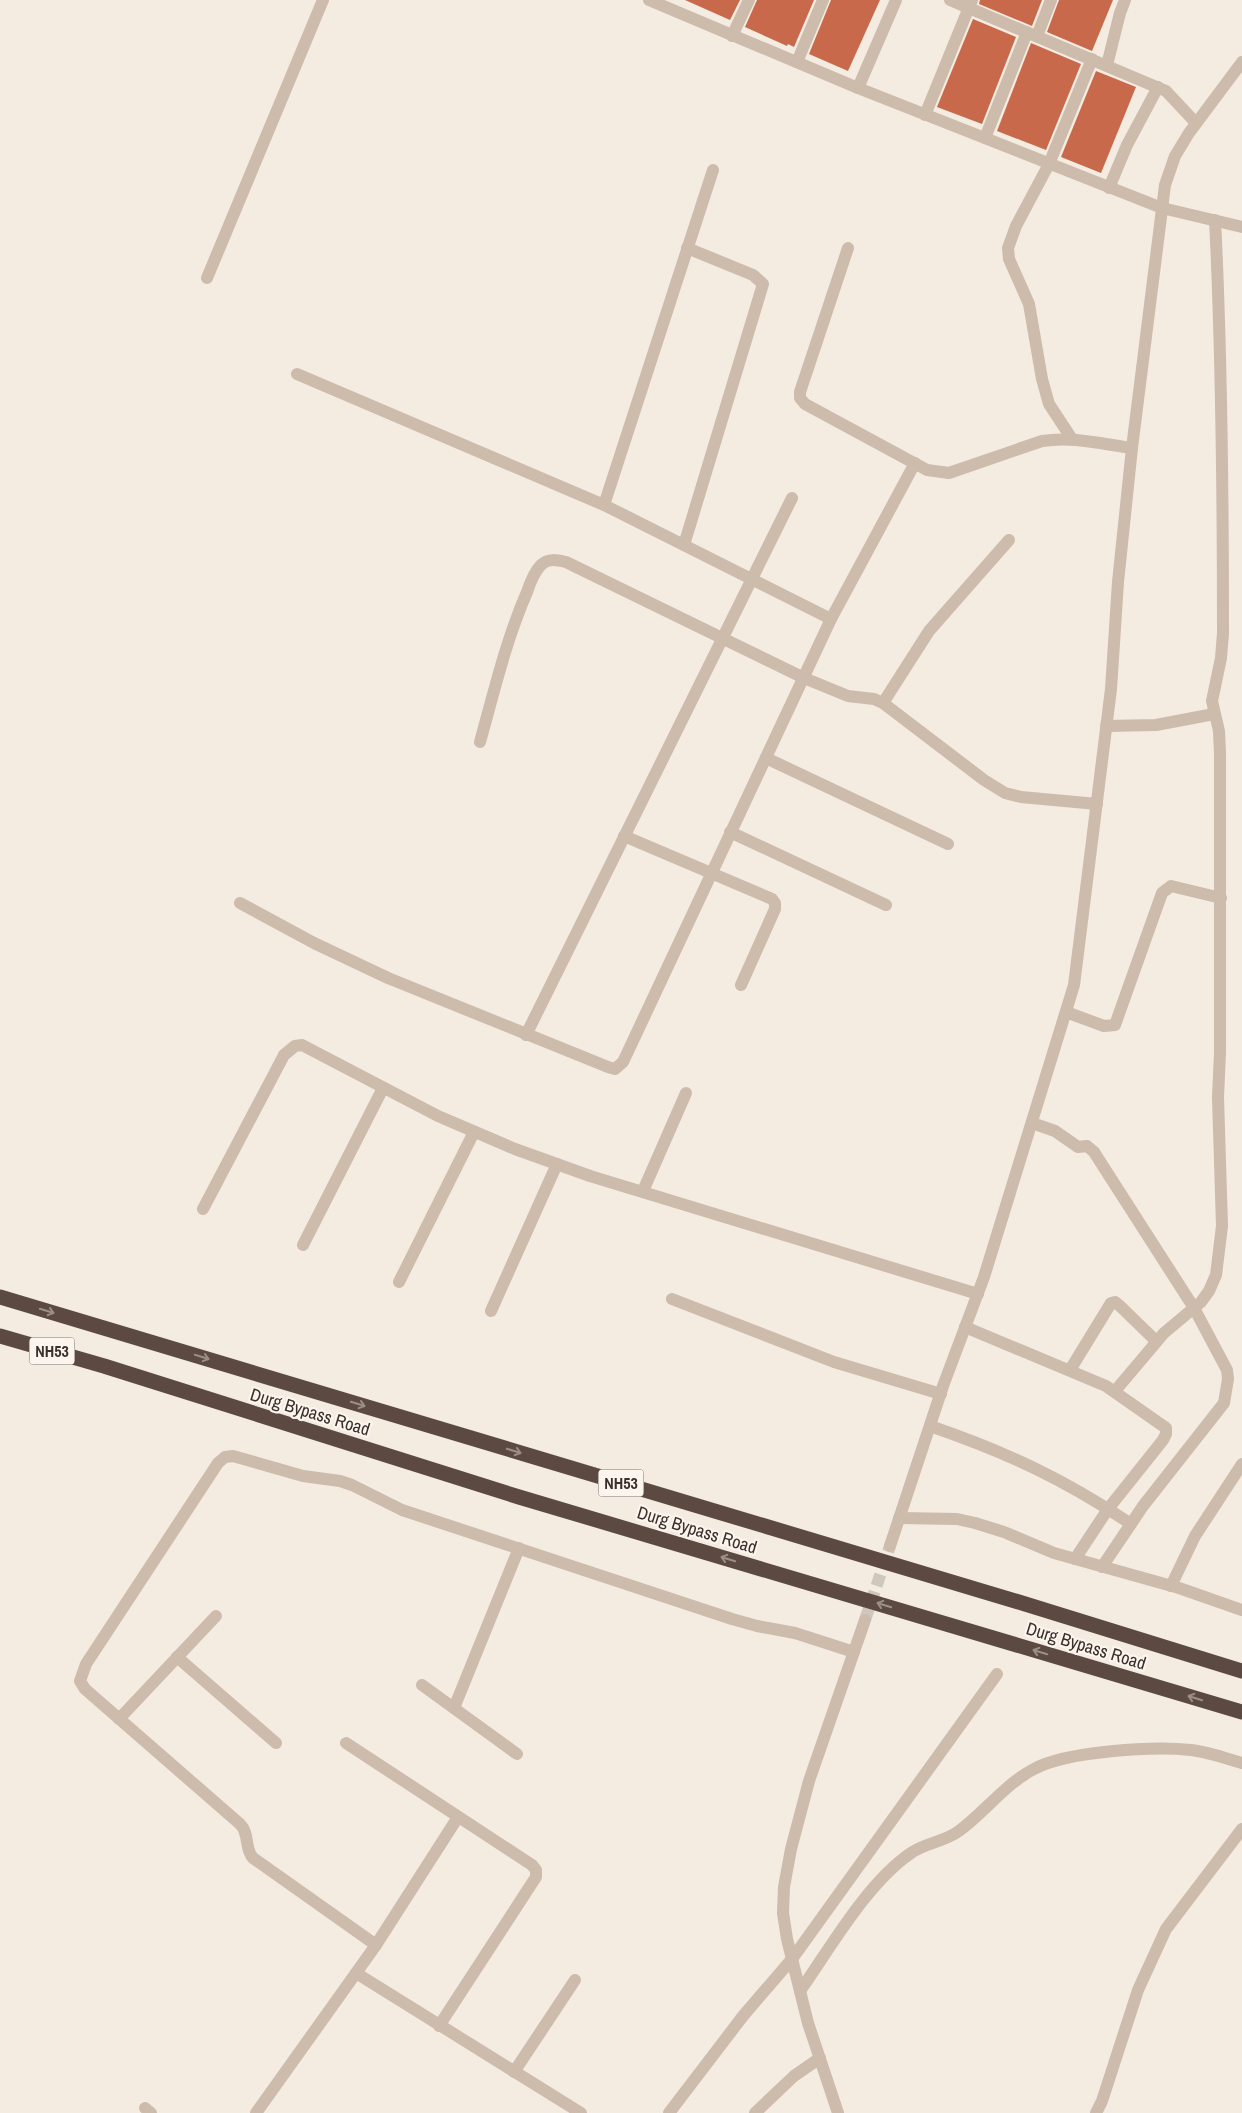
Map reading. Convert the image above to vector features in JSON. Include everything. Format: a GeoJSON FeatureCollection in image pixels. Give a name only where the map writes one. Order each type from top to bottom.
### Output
{"type":"FeatureCollection","features":[{"type":"Feature","properties":{"kind":"highway","name":"Durg Bypass Road"},"geometry":{"type":"LineString","coordinates":[[0,1297],[1022,1603],[1242,1671]]}},
{"type":"Feature","properties":{"kind":"highway","name":"Durg Bypass Road"},"geometry":{"type":"LineString","coordinates":[[0,1336],[104,1366],[509,1494],[1242,1712]]}},
{"type":"Feature","properties":{"kind":"street"},"geometry":{"type":"LineString","coordinates":[[207,278],[323,0]]}},
{"type":"Feature","properties":{"kind":"street"},"geometry":{"type":"LineString","coordinates":[[649,0],[676,5],[732,36],[1109,188],[1162,208],[1242,227]]}},
{"type":"Feature","properties":{"kind":"street"},"geometry":{"type":"LineString","coordinates":[[732,36],[749,0]]}},
{"type":"Feature","properties":{"kind":"street"},"geometry":{"type":"LineString","coordinates":[[797,62],[824,0]]}},
{"type":"Feature","properties":{"kind":"street"},"geometry":{"type":"LineString","coordinates":[[858,88],[896,0]]}},
{"type":"Feature","properties":{"kind":"street"},"geometry":{"type":"LineString","coordinates":[[950,0],[970,4],[1032,34],[1158,87],[1176,100],[1196,123]]}},
{"type":"Feature","properties":{"kind":"street"},"geometry":{"type":"LineString","coordinates":[[984,138],[1032,34],[1050,0]]}},
{"type":"Feature","properties":{"kind":"street"},"geometry":{"type":"LineString","coordinates":[[1107,65],[1125,0]]}},
{"type":"Feature","properties":{"kind":"street"},"geometry":{"type":"LineString","coordinates":[[925,115],[970,4]]}},
{"type":"Feature","properties":{"kind":"street"},"geometry":{"type":"LineString","coordinates":[[1072,439],[1049,404],[1042,379],[1029,304],[1009,259],[1008,248],[1016,226],[1049,164],[1092,59]]}},
{"type":"Feature","properties":{"kind":"street"},"geometry":{"type":"LineString","coordinates":[[890,1546],[941,1394],[978,1294],[1074,985],[1111,689],[1118,582],[1132,448],[1165,185],[1175,156],[1196,123],[1242,62]]}},
{"type":"Feature","properties":{"kind":"street"},"geometry":{"type":"LineString","coordinates":[[1109,188],[1127,146],[1158,87]]}},
{"type":"Feature","properties":{"kind":"street"},"geometry":{"type":"LineString","coordinates":[[604,505],[713,170]]}},
{"type":"Feature","properties":{"kind":"street"},"geometry":{"type":"LineString","coordinates":[[1115,1391],[1156,1342],[1209,1291],[1216,1275],[1222,1226],[1218,1097],[1221,898],[1220,731],[1212,701],[1212,691],[1221,658],[1223,633],[1223,472],[1215,220]]}},
{"type":"Feature","properties":{"kind":"street"},"geometry":{"type":"LineString","coordinates":[[684,545],[763,284],[753,275],[687,248]]}},
{"type":"Feature","properties":{"kind":"street"},"geometry":{"type":"LineString","coordinates":[[848,248],[800,392],[800,398],[805,404],[927,470],[949,473],[1042,441],[1072,439],[1132,448]]}},
{"type":"Feature","properties":{"kind":"street"},"geometry":{"type":"LineString","coordinates":[[296,374],[604,505],[831,620]]}},
{"type":"Feature","properties":{"kind":"street"},"geometry":{"type":"LineString","coordinates":[[240,903],[314,943],[379,974],[608,1068],[615,1069],[619,1067],[831,620],[915,464]]}},
{"type":"Feature","properties":{"kind":"street"},"geometry":{"type":"LineString","coordinates":[[526,1035],[792,498]]}},
{"type":"Feature","properties":{"kind":"street"},"geometry":{"type":"LineString","coordinates":[[883,703],[929,631],[1009,540]]}},
{"type":"Feature","properties":{"kind":"street"},"geometry":{"type":"LineString","coordinates":[[480,742],[516,617],[535,574],[540,565],[547,560],[566,562],[722,640],[804,678],[848,696],[874,699],[883,703],[984,780],[1005,793],[1022,797],[1097,804]]}},
{"type":"Feature","properties":{"kind":"street"},"geometry":{"type":"LineString","coordinates":[[1106,726],[1156,725],[1214,714]]}},
{"type":"Feature","properties":{"kind":"street"},"geometry":{"type":"LineString","coordinates":[[766,758],[948,844]]}},
{"type":"Feature","properties":{"kind":"street"},"geometry":{"type":"LineString","coordinates":[[730,832],[886,905]]}},
{"type":"Feature","properties":{"kind":"street"},"geometry":{"type":"LineString","coordinates":[[624,836],[766,896],[775,903],[775,909],[741,985]]}},
{"type":"Feature","properties":{"kind":"street"},"geometry":{"type":"LineString","coordinates":[[1066,1012],[1104,1026],[1115,1025],[1165,888],[1171,886],[1221,898]]}},
{"type":"Feature","properties":{"kind":"street"},"geometry":{"type":"LineString","coordinates":[[203,1209],[288,1050],[302,1045],[383,1088],[474,1132],[557,1164],[978,1294]]}},
{"type":"Feature","properties":{"kind":"street"},"geometry":{"type":"LineString","coordinates":[[303,1244],[383,1088]]}},
{"type":"Feature","properties":{"kind":"street"},"geometry":{"type":"LineString","coordinates":[[643,1191],[686,1093]]}},
{"type":"Feature","properties":{"kind":"street"},"geometry":{"type":"LineString","coordinates":[[1032,1123],[1055,1131],[1078,1147],[1087,1146],[1094,1152],[1187,1314],[1227,1370],[1228,1378],[1224,1403],[1131,1524],[1102,1567]]}},
{"type":"Feature","properties":{"kind":"street"},"geometry":{"type":"LineString","coordinates":[[399,1282],[474,1132]]}},
{"type":"Feature","properties":{"kind":"street"},"geometry":{"type":"LineString","coordinates":[[491,1310],[557,1164]]}},
{"type":"Feature","properties":{"kind":"street"},"geometry":{"type":"LineString","coordinates":[[672,1299],[834,1362],[941,1394]]}},
{"type":"Feature","properties":{"kind":"street"},"geometry":{"type":"LineString","coordinates":[[1070,1370],[1111,1303],[1115,1302],[1120,1306],[1156,1342]]}},
{"type":"Feature","properties":{"kind":"street"},"geometry":{"type":"LineString","coordinates":[[966,1327],[1070,1370],[1115,1391],[1166,1428],[1166,1434],[1108,1509],[1074,1559]]}},
{"type":"Feature","properties":{"kind":"street"},"geometry":{"type":"LineString","coordinates":[[930,1426],[1013,1456],[1085,1493],[1131,1524]]}},
{"type":"Feature","properties":{"kind":"street"},"geometry":{"type":"LineString","coordinates":[[376,1945],[253,1858],[248,1852],[245,1829],[85,1689],[80,1681],[82,1674],[218,1463],[225,1458],[234,1456],[303,1476],[340,1480],[402,1510],[732,1619],[795,1633],[854,1652]]}},
{"type":"Feature","properties":{"kind":"street"},"geometry":{"type":"LineString","coordinates":[[1171,1586],[1196,1536],[1242,1464]]}},
{"type":"Feature","properties":{"kind":"street"},"geometry":{"type":"LineString","coordinates":[[899,1518],[957,1519],[975,1523],[1074,1559],[1171,1586],[1242,1610]]}},
{"type":"Feature","properties":{"kind":"street"},"geometry":{"type":"LineString","coordinates":[[454,1708],[519,1548]]}},
{"type":"Feature","properties":{"kind":"street"},"geometry":{"type":"LineString","coordinates":[[119,1719],[216,1616]]}},
{"type":"Feature","properties":{"kind":"street"},"geometry":{"type":"LineString","coordinates":[[838,2113],[808,2023],[792,1959],[783,1914],[784,1887],[791,1849],[809,1781],[865,1620]]}},
{"type":"Feature","properties":{"kind":"street"},"geometry":{"type":"LineString","coordinates":[[177,1657],[276,1743]]}},
{"type":"Feature","properties":{"kind":"street"},"geometry":{"type":"LineString","coordinates":[[669,2113],[743,2016],[792,1959],[997,1674]]}},
{"type":"Feature","properties":{"kind":"street"},"geometry":{"type":"LineString","coordinates":[[422,1685],[517,1754]]}},
{"type":"Feature","properties":{"kind":"street"},"geometry":{"type":"LineString","coordinates":[[346,1743],[532,1864],[536,1870],[536,1877],[440,2026]]}},
{"type":"Feature","properties":{"kind":"street"},"geometry":{"type":"LineString","coordinates":[[799,1986],[861,1903],[891,1869],[912,1852],[939,1842],[958,1832],[1008,1788],[1035,1768],[1067,1758],[1148,1749],[1191,1750],[1242,1763]]}},
{"type":"Feature","properties":{"kind":"street"},"geometry":{"type":"LineString","coordinates":[[256,2113],[376,1945],[458,1817]]}},
{"type":"Feature","properties":{"kind":"street"},"geometry":{"type":"LineString","coordinates":[[1096,2113],[1102,2101],[1138,1990],[1166,1929],[1242,1829]]}},
{"type":"Feature","properties":{"kind":"street"},"geometry":{"type":"LineString","coordinates":[[356,1973],[580,2113]]}},
{"type":"Feature","properties":{"kind":"street"},"geometry":{"type":"LineString","coordinates":[[514,2072],[575,1980]]}},
{"type":"Feature","properties":{"kind":"street"},"geometry":{"type":"LineString","coordinates":[[755,2113],[794,2076],[820,2058]]}},
{"type":"Feature","properties":{"kind":"building"},"geometry":{"type":"Polygon","coordinates":[[[685,0],[740,0],[730,20],[685,0]]]}},
{"type":"Feature","properties":{"kind":"building"},"geometry":{"type":"Polygon","coordinates":[[[757,0],[814,0],[794,47],[788,44],[787,46],[745,27],[757,0]]]}},
{"type":"Feature","properties":{"kind":"building"},"geometry":{"type":"Polygon","coordinates":[[[831,0],[880,0],[848,71],[809,54],[831,0]]]}},
{"type":"Feature","properties":{"kind":"building"},"geometry":{"type":"Polygon","coordinates":[[[980,0],[1042,0],[1032,26],[979,4],[980,0]]]}},
{"type":"Feature","properties":{"kind":"building"},"geometry":{"type":"Polygon","coordinates":[[[1059,0],[1113,0],[1092,51],[1047,32],[1059,0]]]}},
{"type":"Feature","properties":{"kind":"building"},"geometry":{"type":"Polygon","coordinates":[[[973,19],[1016,37],[982,124],[937,107],[973,19]]]}},
{"type":"Feature","properties":{"kind":"building"},"geometry":{"type":"Polygon","coordinates":[[[1031,43],[1081,64],[1046,150],[997,131],[1031,43]]]}},
{"type":"Feature","properties":{"kind":"building"},"geometry":{"type":"Polygon","coordinates":[[[1096,71],[1136,87],[1101,173],[1061,157],[1096,71]]]}},
{"type":"Feature","properties":{"kind":"tunnel"},"geometry":{"type":"LineString","coordinates":[[865,1620],[890,1546]]}}]}
